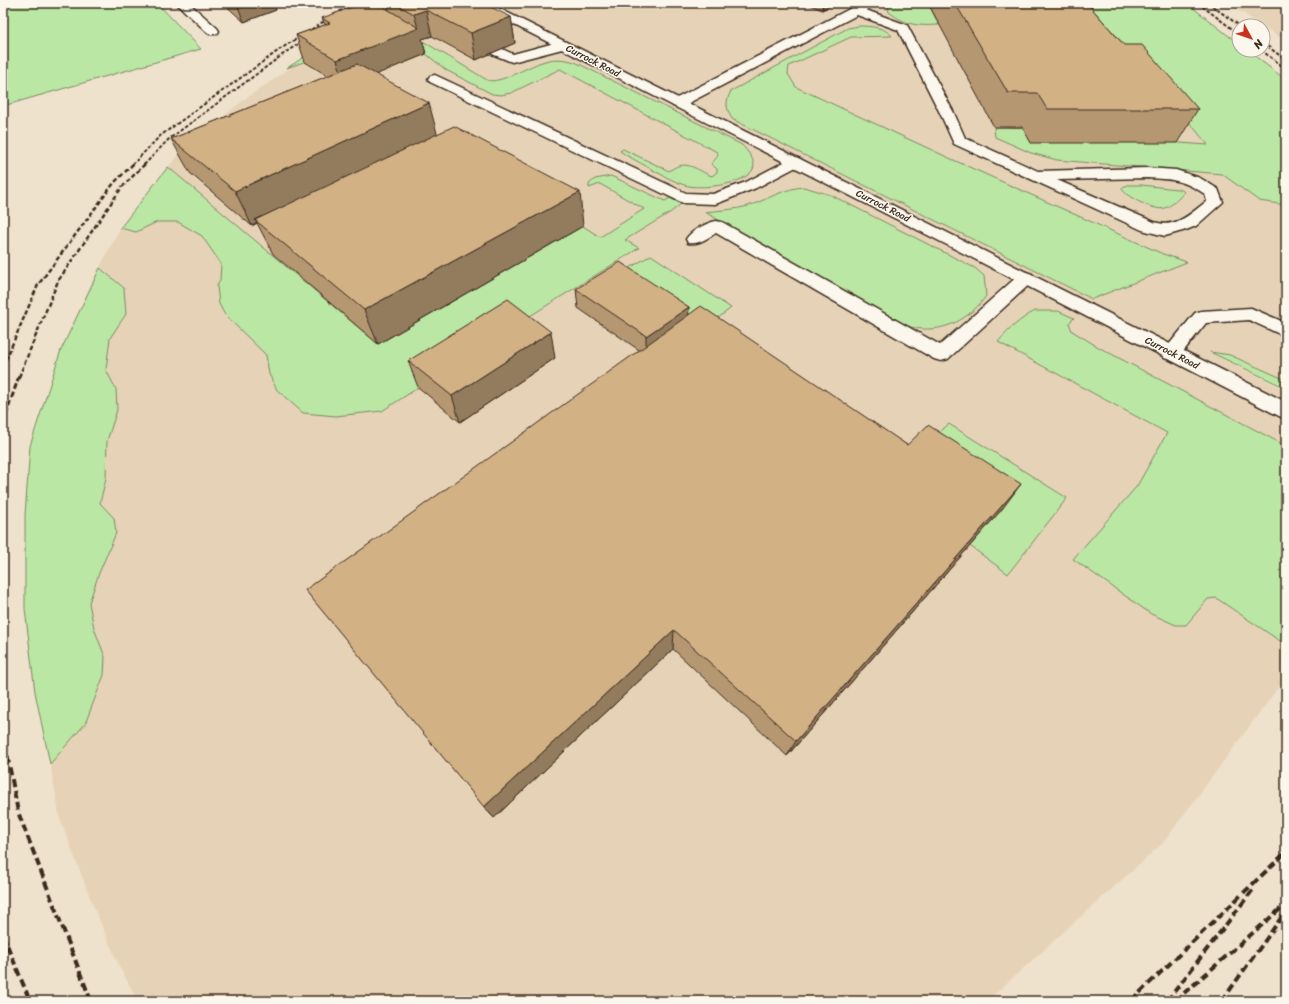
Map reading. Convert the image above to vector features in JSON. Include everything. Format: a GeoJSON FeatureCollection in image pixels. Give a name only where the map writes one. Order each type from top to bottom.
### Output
{"type":"FeatureCollection","features":[{"type":"Feature","properties":{"kind":"street"},"geometry":{"type":"LineString","coordinates":[[182,3],[213,31]]}},
{"type":"Feature","properties":{"kind":"street"},"geometry":{"type":"LineString","coordinates":[[678,103],[869,3]]}},
{"type":"Feature","properties":{"kind":"street","name":"Currock Road"},"geometry":{"type":"LineString","coordinates":[[478,8],[562,45],[1026,278],[1286,411]]}},
{"type":"Feature","properties":{"kind":"street"},"geometry":{"type":"LineString","coordinates":[[855,10],[903,28],[947,113],[959,141],[1036,176],[1148,226],[1165,230],[1190,222],[1215,202],[1212,192],[1195,181],[1176,175],[1147,173],[1036,176]]}},
{"type":"Feature","properties":{"kind":"street"},"geometry":{"type":"LineString","coordinates":[[496,51],[512,58],[562,45]]}},
{"type":"Feature","properties":{"kind":"street"},"geometry":{"type":"LineString","coordinates":[[435,79],[683,198],[715,199],[751,185],[795,162]]}},
{"type":"Feature","properties":{"kind":"street"},"geometry":{"type":"LineString","coordinates":[[694,239],[716,226],[941,354],[1026,278]]}},
{"type":"Feature","properties":{"kind":"street"},"geometry":{"type":"LineString","coordinates":[[1171,353],[1201,317],[1251,314],[1286,331]]}},
{"type":"Feature","properties":{"kind":"shaded area"},"geometry":{"type":"Polygon","coordinates":[[[387,3],[1061,3],[1151,76],[1208,145],[1031,143],[1022,127],[994,127],[1057,160],[1222,174],[1275,203],[1286,205],[1286,380],[1230,355],[1211,353],[1286,390],[1286,677],[1163,843],[987,1001],[138,1001],[120,968],[94,908],[60,819],[35,692],[25,609],[25,515],[30,446],[61,350],[90,286],[120,228],[168,167],[190,143],[246,98],[387,3]]]}},
{"type":"Feature","properties":{"kind":"shaded area"},"geometry":{"type":"Polygon","coordinates":[[[1227,3],[1286,3],[1286,37],[1279,37],[1271,32],[1271,18],[1250,18],[1227,3]]]}},
{"type":"Feature","properties":{"kind":"green space"},"geometry":{"type":"Polygon","coordinates":[[[3,3],[157,3],[201,49],[3,106],[3,3]]]}},
{"type":"Feature","properties":{"kind":"green space"},"geometry":{"type":"Polygon","coordinates":[[[387,3],[409,3],[421,40],[487,80],[499,80],[552,59],[575,62],[742,145],[753,159],[753,169],[749,174],[741,179],[722,185],[700,187],[684,185],[662,175],[620,151],[623,149],[669,171],[675,167],[685,165],[694,167],[712,176],[717,172],[717,169],[711,164],[718,156],[717,152],[560,69],[511,93],[501,95],[492,94],[446,70],[426,54],[339,49],[287,68],[387,3]]]}},
{"type":"Feature","properties":{"kind":"green space"},"geometry":{"type":"Polygon","coordinates":[[[894,3],[928,3],[939,25],[919,25],[907,23],[889,12],[888,8],[894,3]]]}},
{"type":"Feature","properties":{"kind":"green space"},"geometry":{"type":"Polygon","coordinates":[[[1061,3],[1187,3],[1231,38],[1231,58],[1257,58],[1286,80],[1286,205],[1259,201],[1222,174],[1057,160],[1031,153],[995,137],[994,127],[1047,129],[1208,145],[1151,76],[1061,3]]]}},
{"type":"Feature","properties":{"kind":"green space"},"geometry":{"type":"Polygon","coordinates":[[[859,26],[881,29],[892,36],[851,37],[789,66],[788,74],[796,87],[1163,254],[1187,262],[1092,299],[732,119],[728,112],[727,105],[731,91],[848,28],[859,26]]]}},
{"type":"Feature","properties":{"kind":"green space"},"geometry":{"type":"Polygon","coordinates":[[[168,167],[378,344],[583,226],[600,237],[644,209],[600,184],[589,188],[589,184],[595,179],[611,176],[665,201],[670,198],[681,204],[671,212],[625,240],[639,248],[382,411],[336,416],[303,413],[277,390],[269,374],[266,355],[225,315],[219,304],[217,286],[220,280],[221,264],[202,236],[178,222],[157,222],[136,232],[120,228],[168,167]]]}},
{"type":"Feature","properties":{"kind":"green space"},"geometry":{"type":"Polygon","coordinates":[[[1128,185],[1177,189],[1184,192],[1173,204],[1161,209],[1148,206],[1129,196],[1122,189],[1128,185]]]}},
{"type":"Feature","properties":{"kind":"green space"},"geometry":{"type":"Polygon","coordinates":[[[804,187],[831,195],[975,268],[984,276],[986,296],[974,310],[960,320],[951,324],[934,329],[907,326],[883,315],[705,212],[748,206],[783,192],[804,187]]]}},
{"type":"Feature","properties":{"kind":"green space"},"geometry":{"type":"Polygon","coordinates":[[[651,255],[731,308],[699,333],[610,280],[651,255]]]}},
{"type":"Feature","properties":{"kind":"green space"},"geometry":{"type":"Polygon","coordinates":[[[100,268],[124,288],[126,314],[110,338],[106,370],[116,389],[117,410],[107,441],[106,478],[100,503],[114,518],[116,533],[99,573],[89,603],[94,628],[105,657],[104,675],[85,724],[50,764],[35,692],[25,609],[25,515],[30,446],[61,350],[100,268]]]}},
{"type":"Feature","properties":{"kind":"green space"},"geometry":{"type":"Polygon","coordinates":[[[1035,311],[1058,311],[1074,318],[1069,323],[1072,331],[1100,348],[1286,446],[1286,645],[1216,598],[1208,599],[1186,625],[1176,625],[1151,614],[1073,559],[1137,486],[1167,433],[998,342],[1024,317],[1035,311]]]}},
{"type":"Feature","properties":{"kind":"green space"},"geometry":{"type":"Polygon","coordinates":[[[1210,352],[1230,355],[1286,380],[1286,388],[1210,352]]]}},
{"type":"Feature","properties":{"kind":"green space"},"geometry":{"type":"Polygon","coordinates":[[[949,424],[1067,498],[1008,574],[970,546],[1003,507],[916,450],[949,424]]]}},
{"type":"Feature","properties":{"kind":"building"},"geometry":{"type":"Polygon","coordinates":[[[364,3],[377,3],[419,28],[337,60],[296,35],[330,23],[322,18],[364,3]]]}},
{"type":"Feature","properties":{"kind":"building"},"geometry":{"type":"Polygon","coordinates":[[[394,3],[483,3],[511,17],[471,33],[426,10],[414,14],[394,3]]]}},
{"type":"Feature","properties":{"kind":"building"},"geometry":{"type":"Polygon","coordinates":[[[955,3],[1087,3],[1124,45],[1142,45],[1198,109],[1047,109],[1037,93],[1008,93],[955,3]]]}},
{"type":"Feature","properties":{"kind":"building"},"geometry":{"type":"Polygon","coordinates":[[[357,64],[429,103],[235,191],[171,139],[357,64]]]}},
{"type":"Feature","properties":{"kind":"building"},"geometry":{"type":"Polygon","coordinates":[[[454,126],[580,192],[364,310],[255,220],[454,126]]]}},
{"type":"Feature","properties":{"kind":"building"},"geometry":{"type":"Polygon","coordinates":[[[620,262],[689,307],[646,336],[576,289],[620,262]]]}},
{"type":"Feature","properties":{"kind":"building"},"geometry":{"type":"Polygon","coordinates":[[[508,299],[551,332],[452,396],[408,361],[508,299]]]}},
{"type":"Feature","properties":{"kind":"building"},"geometry":{"type":"Polygon","coordinates":[[[701,306],[907,445],[928,425],[1021,484],[796,741],[674,630],[484,807],[305,590],[701,306]]]}},
{"type":"Feature","properties":{"kind":"railway"},"geometry":{"type":"LineString","coordinates":[[132,165],[160,136],[282,48],[353,3]]}},
{"type":"Feature","properties":{"kind":"railway"},"geometry":{"type":"LineString","coordinates":[[1198,3],[1231,28]]}},
{"type":"Feature","properties":{"kind":"railway"},"geometry":{"type":"LineString","coordinates":[[1208,3],[1231,20]]}},
{"type":"Feature","properties":{"kind":"railway"},"geometry":{"type":"LineString","coordinates":[[144,165],[169,139],[289,50],[308,38]]}},
{"type":"Feature","properties":{"kind":"railway"},"geometry":{"type":"LineString","coordinates":[[1271,49],[1286,60]]}},
{"type":"Feature","properties":{"kind":"railway"},"geometry":{"type":"LineString","coordinates":[[1271,58],[1286,69]]}},
{"type":"Feature","properties":{"kind":"railway"},"geometry":{"type":"LineString","coordinates":[[3,366],[38,285],[114,183],[132,165]]}},
{"type":"Feature","properties":{"kind":"railway"},"geometry":{"type":"LineString","coordinates":[[19,377],[58,281],[122,187],[144,165]]}},
{"type":"Feature","properties":{"kind":"railway"},"geometry":{"type":"LineString","coordinates":[[3,424],[19,376]]}},
{"type":"Feature","properties":{"kind":"railway"},"geometry":{"type":"LineString","coordinates":[[3,732],[18,812],[91,1001]]}},
{"type":"Feature","properties":{"kind":"railway"},"geometry":{"type":"LineString","coordinates":[[1131,1001],[1286,852]]}},
{"type":"Feature","properties":{"kind":"railway"},"geometry":{"type":"LineString","coordinates":[[1167,1001],[1255,887]]}},
{"type":"Feature","properties":{"kind":"railway"},"geometry":{"type":"LineString","coordinates":[[1175,1001],[1286,904]]}},
{"type":"Feature","properties":{"kind":"railway"},"geometry":{"type":"LineString","coordinates":[[1222,1001],[1286,911]]}},
{"type":"Feature","properties":{"kind":"railway"},"geometry":{"type":"LineString","coordinates":[[3,935],[30,1001]]}}]}
